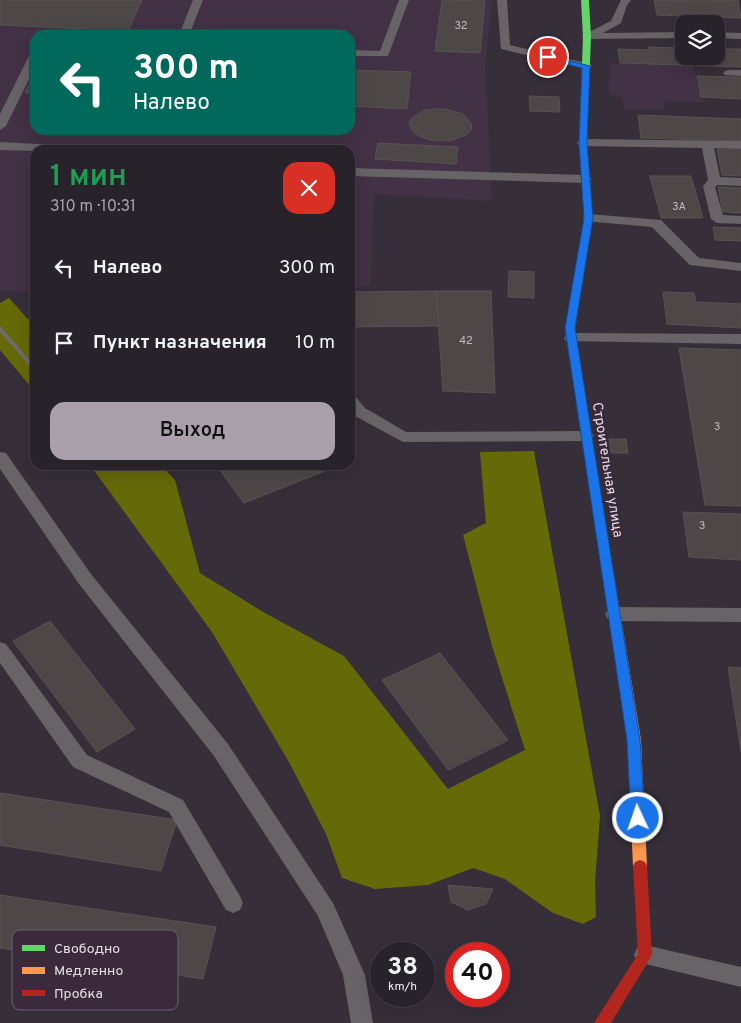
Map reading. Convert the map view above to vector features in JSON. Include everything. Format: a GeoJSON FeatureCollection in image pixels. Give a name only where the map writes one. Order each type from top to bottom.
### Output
{"type":"FeatureCollection","features":[{"type":"Feature","properties":{"kind":"street","name":"Строительная улица"},"geometry":{"type":"LineString","coordinates":[[585,0],[587,37],[583,143],[589,218],[570,328],[634,740],[645,955]]}},
{"type":"Feature","properties":{"kind":"street"},"geometry":{"type":"LineString","coordinates":[[602,1023],[645,955]]}},
{"type":"Feature","properties":{"kind":"lane"},"geometry":{"type":"LineString","coordinates":[[186,30],[198,0]]}},
{"type":"Feature","properties":{"kind":"lane"},"geometry":{"type":"LineString","coordinates":[[355,53],[384,54],[404,0]]}},
{"type":"Feature","properties":{"kind":"lane"},"geometry":{"type":"LineString","coordinates":[[502,0],[505,47],[586,66]]}},
{"type":"Feature","properties":{"kind":"lane"},"geometry":{"type":"LineString","coordinates":[[587,37],[616,23],[622,5],[626,0]]}},
{"type":"Feature","properties":{"kind":"lane"},"geometry":{"type":"LineString","coordinates":[[587,37],[675,35]]}},
{"type":"Feature","properties":{"kind":"lane"},"geometry":{"type":"LineString","coordinates":[[725,35],[741,36]]}},
{"type":"Feature","properties":{"kind":"lane"},"geometry":{"type":"LineString","coordinates":[[0,126],[30,66]]}},
{"type":"Feature","properties":{"kind":"lane"},"geometry":{"type":"LineString","coordinates":[[729,73],[741,73]]}},
{"type":"Feature","properties":{"kind":"lane"},"geometry":{"type":"LineString","coordinates":[[583,143],[741,145]]}},
{"type":"Feature","properties":{"kind":"lane"},"geometry":{"type":"LineString","coordinates":[[707,144],[714,181]]}},
{"type":"Feature","properties":{"kind":"lane"},"geometry":{"type":"LineString","coordinates":[[0,146],[30,148]]}},
{"type":"Feature","properties":{"kind":"lane"},"geometry":{"type":"LineString","coordinates":[[355,172],[586,179]]}},
{"type":"Feature","properties":{"kind":"lane"},"geometry":{"type":"LineString","coordinates":[[741,182],[714,181],[709,186],[717,219],[741,220]]}},
{"type":"Feature","properties":{"kind":"lane"},"geometry":{"type":"LineString","coordinates":[[589,218],[656,223],[695,262],[741,267]]}},
{"type":"Feature","properties":{"kind":"lane"},"geometry":{"type":"LineString","coordinates":[[571,338],[741,339]]}},
{"type":"Feature","properties":{"kind":"lane"},"geometry":{"type":"LineString","coordinates":[[355,406],[360,412],[403,438],[586,436]]}},
{"type":"Feature","properties":{"kind":"lane"},"geometry":{"type":"LineString","coordinates":[[0,457],[84,579],[221,750],[326,910],[354,975],[362,1023]]}},
{"type":"Feature","properties":{"kind":"lane"},"geometry":{"type":"LineString","coordinates":[[614,614],[741,615]]}},
{"type":"Feature","properties":{"kind":"lane"},"geometry":{"type":"LineString","coordinates":[[0,649],[80,761],[176,806],[233,902]]}},
{"type":"Feature","properties":{"kind":"lane"},"geometry":{"type":"LineString","coordinates":[[645,955],[741,977]]}},
{"type":"Feature","properties":{"kind":"shaded area"},"geometry":{"type":"Polygon","coordinates":[[[0,0],[492,0],[485,65],[492,201],[374,194],[371,286],[355,287],[355,145],[30,145],[30,291],[0,291],[0,0]]]}},
{"type":"Feature","properties":{"kind":"shaded area"},"geometry":{"type":"Polygon","coordinates":[[[610,63],[693,66],[703,102],[666,101],[664,110],[624,109],[622,98],[609,94],[610,63]]]}},
{"type":"Feature","properties":{"kind":"shaded area"},"geometry":{"type":"Polygon","coordinates":[[[9,298],[30,321],[30,386],[0,350],[0,303],[9,298]]]}},
{"type":"Feature","properties":{"kind":"shaded area"},"geometry":{"type":"Polygon","coordinates":[[[534,451],[600,816],[595,883],[596,917],[583,924],[553,913],[505,879],[473,868],[428,885],[375,889],[342,878],[326,834],[289,762],[212,632],[94,470],[166,470],[175,480],[200,573],[265,613],[344,656],[448,789],[525,750],[492,646],[463,535],[486,523],[480,452],[534,451]]]}},
{"type":"Feature","properties":{"kind":"building"},"geometry":{"type":"Polygon","coordinates":[[[0,0],[142,0],[128,30],[0,25],[0,0]]]}},
{"type":"Feature","properties":{"kind":"building"},"geometry":{"type":"Polygon","coordinates":[[[442,0],[485,1],[480,53],[435,51],[442,0]]]}},
{"type":"Feature","properties":{"kind":"building"},"geometry":{"type":"Polygon","coordinates":[[[654,0],[738,0],[741,18],[725,17],[725,15],[657,15],[654,0]]]}},
{"type":"Feature","properties":{"kind":"building"},"geometry":{"type":"Polygon","coordinates":[[[648,47],[675,48],[675,65],[620,63],[618,49],[649,50],[648,47]]]}},
{"type":"Feature","properties":{"kind":"building"},"geometry":{"type":"Polygon","coordinates":[[[725,49],[741,49],[741,67],[680,65],[725,65],[725,49]]]}},
{"type":"Feature","properties":{"kind":"building"},"geometry":{"type":"Polygon","coordinates":[[[355,70],[411,72],[407,109],[355,106],[355,70]]]}},
{"type":"Feature","properties":{"kind":"building"},"geometry":{"type":"Polygon","coordinates":[[[697,76],[741,77],[741,99],[701,97],[697,76]]]}},
{"type":"Feature","properties":{"kind":"building"},"geometry":{"type":"Polygon","coordinates":[[[30,83],[30,93],[25,93],[30,83]]]}},
{"type":"Feature","properties":{"kind":"building"},"geometry":{"type":"Polygon","coordinates":[[[529,96],[559,97],[560,112],[530,111],[529,96]]]}},
{"type":"Feature","properties":{"kind":"building"},"geometry":{"type":"Polygon","coordinates":[[[445,109],[463,114],[472,124],[471,130],[466,135],[449,141],[429,140],[414,133],[409,123],[412,118],[425,110],[445,109]]]}},
{"type":"Feature","properties":{"kind":"building"},"geometry":{"type":"Polygon","coordinates":[[[638,115],[741,119],[741,141],[641,138],[638,115]]]}},
{"type":"Feature","properties":{"kind":"building"},"geometry":{"type":"Polygon","coordinates":[[[378,143],[458,147],[456,164],[375,159],[378,143]]]}},
{"type":"Feature","properties":{"kind":"building"},"geometry":{"type":"Polygon","coordinates":[[[717,149],[741,150],[741,176],[722,175],[717,149]]]}},
{"type":"Feature","properties":{"kind":"building"},"geometry":{"type":"Polygon","coordinates":[[[650,176],[691,176],[703,218],[661,218],[650,176]]]}},
{"type":"Feature","properties":{"kind":"building"},"geometry":{"type":"Polygon","coordinates":[[[718,187],[741,188],[741,213],[723,212],[718,187]]]}},
{"type":"Feature","properties":{"kind":"building"},"geometry":{"type":"Polygon","coordinates":[[[713,227],[741,228],[741,241],[715,240],[713,227]]]}},
{"type":"Feature","properties":{"kind":"building"},"geometry":{"type":"Polygon","coordinates":[[[509,271],[534,272],[534,298],[508,297],[509,271]]]}},
{"type":"Feature","properties":{"kind":"building"},"geometry":{"type":"Polygon","coordinates":[[[436,291],[491,291],[495,393],[443,391],[436,291]]]}},
{"type":"Feature","properties":{"kind":"building"},"geometry":{"type":"Polygon","coordinates":[[[436,291],[439,326],[355,327],[355,292],[436,291]]]}},
{"type":"Feature","properties":{"kind":"building"},"geometry":{"type":"Polygon","coordinates":[[[663,292],[694,293],[696,302],[741,304],[741,328],[667,324],[663,292]]]}},
{"type":"Feature","properties":{"kind":"building"},"geometry":{"type":"Polygon","coordinates":[[[679,348],[741,350],[741,506],[705,505],[679,348]]]}},
{"type":"Feature","properties":{"kind":"building"},"geometry":{"type":"Polygon","coordinates":[[[609,439],[626,439],[628,453],[611,453],[609,439]]]}},
{"type":"Feature","properties":{"kind":"building"},"geometry":{"type":"Polygon","coordinates":[[[220,470],[325,471],[244,503],[220,470]]]}},
{"type":"Feature","properties":{"kind":"building"},"geometry":{"type":"Polygon","coordinates":[[[683,512],[741,514],[741,560],[689,557],[683,512]]]}},
{"type":"Feature","properties":{"kind":"building"},"geometry":{"type":"Polygon","coordinates":[[[50,621],[135,729],[97,752],[13,641],[50,621]]]}},
{"type":"Feature","properties":{"kind":"building"},"geometry":{"type":"Polygon","coordinates":[[[440,653],[508,740],[448,770],[382,680],[440,653]]]}},
{"type":"Feature","properties":{"kind":"building"},"geometry":{"type":"Polygon","coordinates":[[[728,667],[741,668],[741,752],[728,667]]]}},
{"type":"Feature","properties":{"kind":"building"},"geometry":{"type":"Polygon","coordinates":[[[0,793],[177,820],[161,871],[0,845],[0,793]]]}},
{"type":"Feature","properties":{"kind":"building"},"geometry":{"type":"Polygon","coordinates":[[[448,885],[493,889],[486,904],[468,910],[451,902],[448,885]]]}},
{"type":"Feature","properties":{"kind":"building"},"geometry":{"type":"Polygon","coordinates":[[[0,895],[216,927],[203,979],[178,975],[178,930],[12,930],[12,950],[0,948],[0,895]]]}},
{"type":"Feature","properties":{"kind":"railway"},"geometry":{"type":"LineString","coordinates":[[0,329],[30,363]]}},
{"type":"Feature","properties":{"kind":"traffic: fast"},"geometry":{"type":"LineString","coordinates":[[585,0],[587,37],[583,143],[589,218],[570,329],[589,452]]}},
{"type":"Feature","properties":{"kind":"traffic: slow"},"geometry":{"type":"LineString","coordinates":[[589,452],[634,740],[640,866]]}},
{"type":"Feature","properties":{"kind":"traffic: jam"},"geometry":{"type":"LineString","coordinates":[[602,1023],[645,955],[640,866]]}},
{"type":"Feature","properties":{"kind":"route"},"geometry":{"type":"LineString","coordinates":[[548,57],[586,66],[583,143],[589,218],[570,328],[634,740],[638,818]]}}]}
